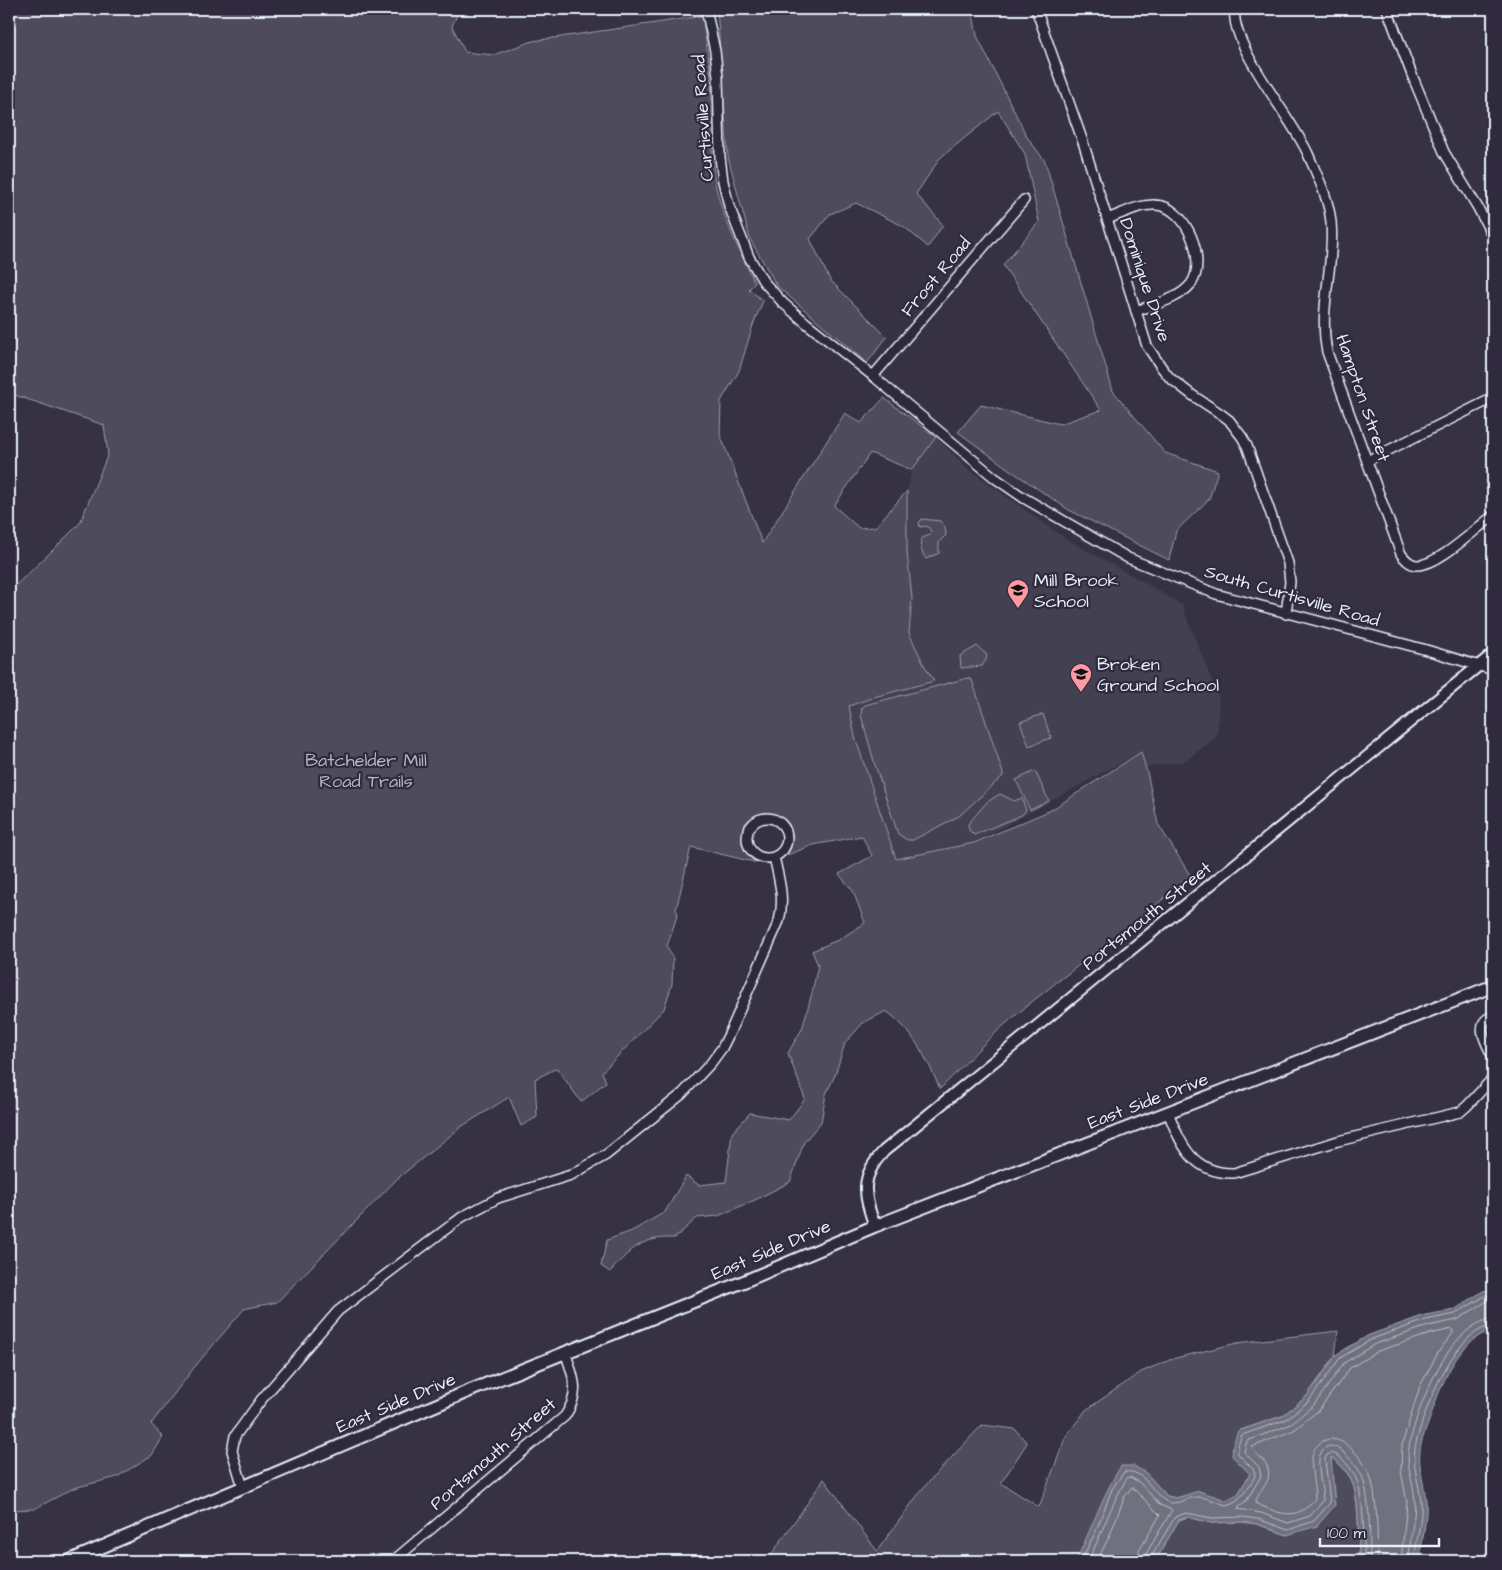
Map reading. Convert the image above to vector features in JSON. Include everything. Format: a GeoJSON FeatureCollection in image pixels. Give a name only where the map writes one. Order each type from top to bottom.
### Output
{"type":"FeatureCollection","features":[{"type":"Feature","properties":{"kind":"main road","name":"East Side Drive"},"geometry":{"type":"LineString","coordinates":[[69,1561],[243,1486],[565,1352],[746,1281],[874,1226],[1493,986]]}},
{"type":"Feature","properties":{"kind":"street","name":"Curtisville Road"},"geometry":{"type":"LineString","coordinates":[[706,9],[715,51],[718,77],[720,157],[723,181],[729,206],[749,257],[763,281],[783,303],[873,376]]}},
{"type":"Feature","properties":{"kind":"street","name":"Dominique Drive"},"geometry":{"type":"LineString","coordinates":[[1036,9],[1083,142],[1147,346],[1162,368],[1181,387],[1229,420],[1246,446],[1288,563],[1290,582],[1286,614]]}},
{"type":"Feature","properties":{"kind":"street","name":"Hampton Street"},"geometry":{"type":"LineString","coordinates":[[1235,9],[1237,32],[1245,50],[1307,152],[1327,204],[1331,222],[1331,238],[1323,324],[1324,340],[1340,390],[1401,554],[1406,561],[1415,565],[1424,564],[1440,557],[1493,516]]}},
{"type":"Feature","properties":{"kind":"street"},"geometry":{"type":"LineString","coordinates":[[1387,9],[1418,92],[1444,152],[1493,237]]}},
{"type":"Feature","properties":{"kind":"street","name":"Frost Road"},"geometry":{"type":"LineString","coordinates":[[873,376],[1024,200]]}},
{"type":"Feature","properties":{"kind":"street"},"geometry":{"type":"LineString","coordinates":[[1107,219],[1147,205],[1164,206],[1182,219],[1188,229],[1195,253],[1196,273],[1192,282],[1184,291],[1168,300],[1136,310]]}},
{"type":"Feature","properties":{"kind":"street","name":"South Curtisville Road"},"geometry":{"type":"LineString","coordinates":[[873,376],[995,478],[1024,498],[1144,566],[1216,594],[1423,649],[1493,670]]}},
{"type":"Feature","properties":{"kind":"street"},"geometry":{"type":"LineString","coordinates":[[1367,461],[1493,398]]}},
{"type":"Feature","properties":{"kind":"street","name":"Portsmouth Street"},"geometry":{"type":"LineString","coordinates":[[874,1226],[865,1185],[871,1167],[884,1151],[1493,654]]}},
{"type":"Feature","properties":{"kind":"street"},"geometry":{"type":"LineString","coordinates":[[772,818],[781,824],[784,829],[787,840],[786,845],[774,857],[762,858],[749,848],[746,836],[751,825],[760,819],[772,818]]}},
{"type":"Feature","properties":{"kind":"street"},"geometry":{"type":"LineString","coordinates":[[243,1486],[232,1451],[236,1436],[261,1400],[343,1307],[462,1217],[498,1198],[571,1175],[606,1155],[682,1094],[705,1069],[722,1048],[730,1032],[779,921],[782,893],[774,857]]}},
{"type":"Feature","properties":{"kind":"street"},"geometry":{"type":"LineString","coordinates":[[1490,1016],[1481,1026],[1493,1057]]}},
{"type":"Feature","properties":{"kind":"street"},"geometry":{"type":"LineString","coordinates":[[1168,1112],[1191,1157],[1209,1170],[1234,1173],[1338,1141],[1460,1112],[1493,1078]]}},
{"type":"Feature","properties":{"kind":"street","name":"Portsmouth Street"},"geometry":{"type":"LineString","coordinates":[[393,1561],[565,1416],[574,1400],[575,1391],[574,1377],[565,1352]]}},
{"type":"Feature","properties":{"kind":"shaded area"},"geometry":{"type":"Polygon","coordinates":[[[936,437],[968,469],[1066,539],[1182,605],[1219,699],[1217,737],[1183,762],[1146,767],[1140,752],[974,843],[896,859],[855,737],[849,706],[874,697],[934,681],[909,633],[912,598],[907,552],[907,491],[912,470],[936,437]]]}},
{"type":"Feature","properties":{"kind":"green space","name":"Batchelder Mill Road Trails"},"geometry":{"type":"Polygon","coordinates":[[[9,9],[460,9],[452,26],[465,52],[493,55],[533,41],[703,16],[712,94],[713,161],[716,188],[738,249],[755,283],[749,289],[763,301],[753,325],[739,371],[721,401],[720,434],[762,543],[845,413],[861,423],[884,398],[936,437],[912,470],[870,453],[834,506],[859,528],[875,527],[907,491],[907,552],[912,598],[909,633],[934,681],[874,697],[849,706],[855,737],[896,859],[974,843],[1051,810],[1141,752],[1158,824],[1190,875],[1124,931],[1010,1020],[940,1089],[912,1036],[896,1019],[886,1011],[863,1023],[845,1043],[835,1075],[826,1094],[821,1122],[804,1142],[790,1182],[718,1216],[697,1218],[675,1238],[663,1238],[645,1242],[631,1250],[610,1272],[601,1266],[607,1240],[632,1231],[665,1212],[686,1176],[699,1185],[726,1182],[732,1133],[750,1113],[789,1120],[805,1099],[788,1053],[802,1029],[812,993],[818,965],[812,951],[840,939],[865,923],[853,891],[839,874],[872,856],[862,836],[813,845],[787,855],[791,848],[791,830],[780,817],[769,814],[759,816],[750,823],[744,832],[742,842],[747,853],[758,863],[691,847],[676,910],[678,913],[667,946],[673,959],[672,984],[664,1009],[602,1072],[606,1082],[581,1102],[557,1068],[535,1079],[537,1117],[521,1126],[509,1097],[461,1127],[398,1178],[277,1302],[244,1309],[197,1364],[151,1424],[163,1437],[152,1455],[117,1477],[74,1488],[34,1509],[9,1510],[9,589],[15,586],[80,523],[108,454],[104,425],[9,393],[9,9]]]}},
{"type":"Feature","properties":{"kind":"green space"},"geometry":{"type":"Polygon","coordinates":[[[717,9],[972,9],[977,36],[1027,137],[1045,161],[1113,391],[1165,453],[1218,471],[1209,499],[1176,531],[1169,560],[1069,510],[958,432],[981,405],[1060,424],[1101,410],[1003,265],[1039,222],[1025,154],[998,111],[940,158],[916,194],[943,225],[928,247],[903,226],[856,203],[830,214],[810,239],[830,280],[887,337],[867,363],[777,286],[750,239],[728,157],[717,9]]]}},
{"type":"Feature","properties":{"kind":"green space"},"geometry":{"type":"Polygon","coordinates":[[[922,519],[940,521],[945,527],[946,535],[939,542],[939,553],[926,559],[920,544],[922,538],[930,535],[931,531],[927,526],[920,527],[919,523],[922,519]]]}},
{"type":"Feature","properties":{"kind":"green space"},"geometry":{"type":"Polygon","coordinates":[[[977,646],[987,655],[982,666],[961,668],[960,656],[977,646]]]}},
{"type":"Feature","properties":{"kind":"green space"},"geometry":{"type":"Polygon","coordinates":[[[968,678],[972,680],[1003,776],[959,816],[913,840],[907,840],[898,834],[875,765],[861,715],[862,708],[865,705],[968,678]]]}},
{"type":"Feature","properties":{"kind":"green space"},"geometry":{"type":"Polygon","coordinates":[[[1043,714],[1051,738],[1029,746],[1020,722],[1043,714]]]}},
{"type":"Feature","properties":{"kind":"green space"},"geometry":{"type":"Polygon","coordinates":[[[1035,771],[1049,801],[1030,810],[1016,780],[1035,771]]]}},
{"type":"Feature","properties":{"kind":"green space"},"geometry":{"type":"Polygon","coordinates":[[[1000,794],[1014,801],[1022,798],[1026,810],[1022,815],[974,835],[969,830],[968,824],[987,802],[1000,794]]]}},
{"type":"Feature","properties":{"kind":"green space"},"geometry":{"type":"Polygon","coordinates":[[[1338,1331],[1335,1356],[1306,1397],[1282,1416],[1238,1431],[1250,1474],[1238,1494],[1226,1500],[1199,1492],[1176,1498],[1167,1496],[1146,1473],[1091,1529],[1076,1561],[767,1561],[824,1479],[877,1551],[923,1488],[982,1425],[1015,1429],[1027,1443],[1001,1483],[1039,1507],[1066,1436],[1086,1410],[1141,1372],[1172,1359],[1237,1343],[1338,1331]]]}},
{"type":"Feature","properties":{"kind":"green space"},"geometry":{"type":"Polygon","coordinates":[[[1330,1457],[1345,1470],[1354,1488],[1357,1508],[1359,1561],[1155,1561],[1179,1520],[1188,1517],[1211,1523],[1242,1522],[1257,1524],[1287,1535],[1334,1498],[1330,1457]]]}},
{"type":"Feature","properties":{"kind":"water"},"geometry":{"type":"Polygon","coordinates":[[[1493,1289],[1493,1330],[1480,1335],[1459,1354],[1438,1394],[1421,1443],[1420,1463],[1426,1506],[1420,1561],[1359,1561],[1357,1508],[1354,1488],[1345,1470],[1331,1457],[1335,1505],[1317,1526],[1287,1535],[1257,1524],[1242,1522],[1211,1523],[1188,1517],[1179,1520],[1155,1561],[1076,1561],[1102,1501],[1121,1466],[1134,1466],[1146,1473],[1167,1496],[1176,1498],[1199,1491],[1226,1500],[1238,1494],[1250,1474],[1232,1456],[1233,1445],[1238,1431],[1282,1416],[1306,1397],[1337,1354],[1369,1335],[1425,1315],[1454,1310],[1483,1291],[1493,1289]]]}},
{"type":"Feature","properties":{"kind":"waterway"},"geometry":{"type":"LineString","coordinates":[[9,1179],[11,1180],[14,1196],[9,1205]]}},
{"type":"Feature","properties":{"kind":"place","name":"Mill Brook School"},"geometry":{"type":"Point","coordinates":[1018,609]}},
{"type":"Feature","properties":{"kind":"place","name":"Broken Ground School"},"geometry":{"type":"Point","coordinates":[1081,693]}}]}
